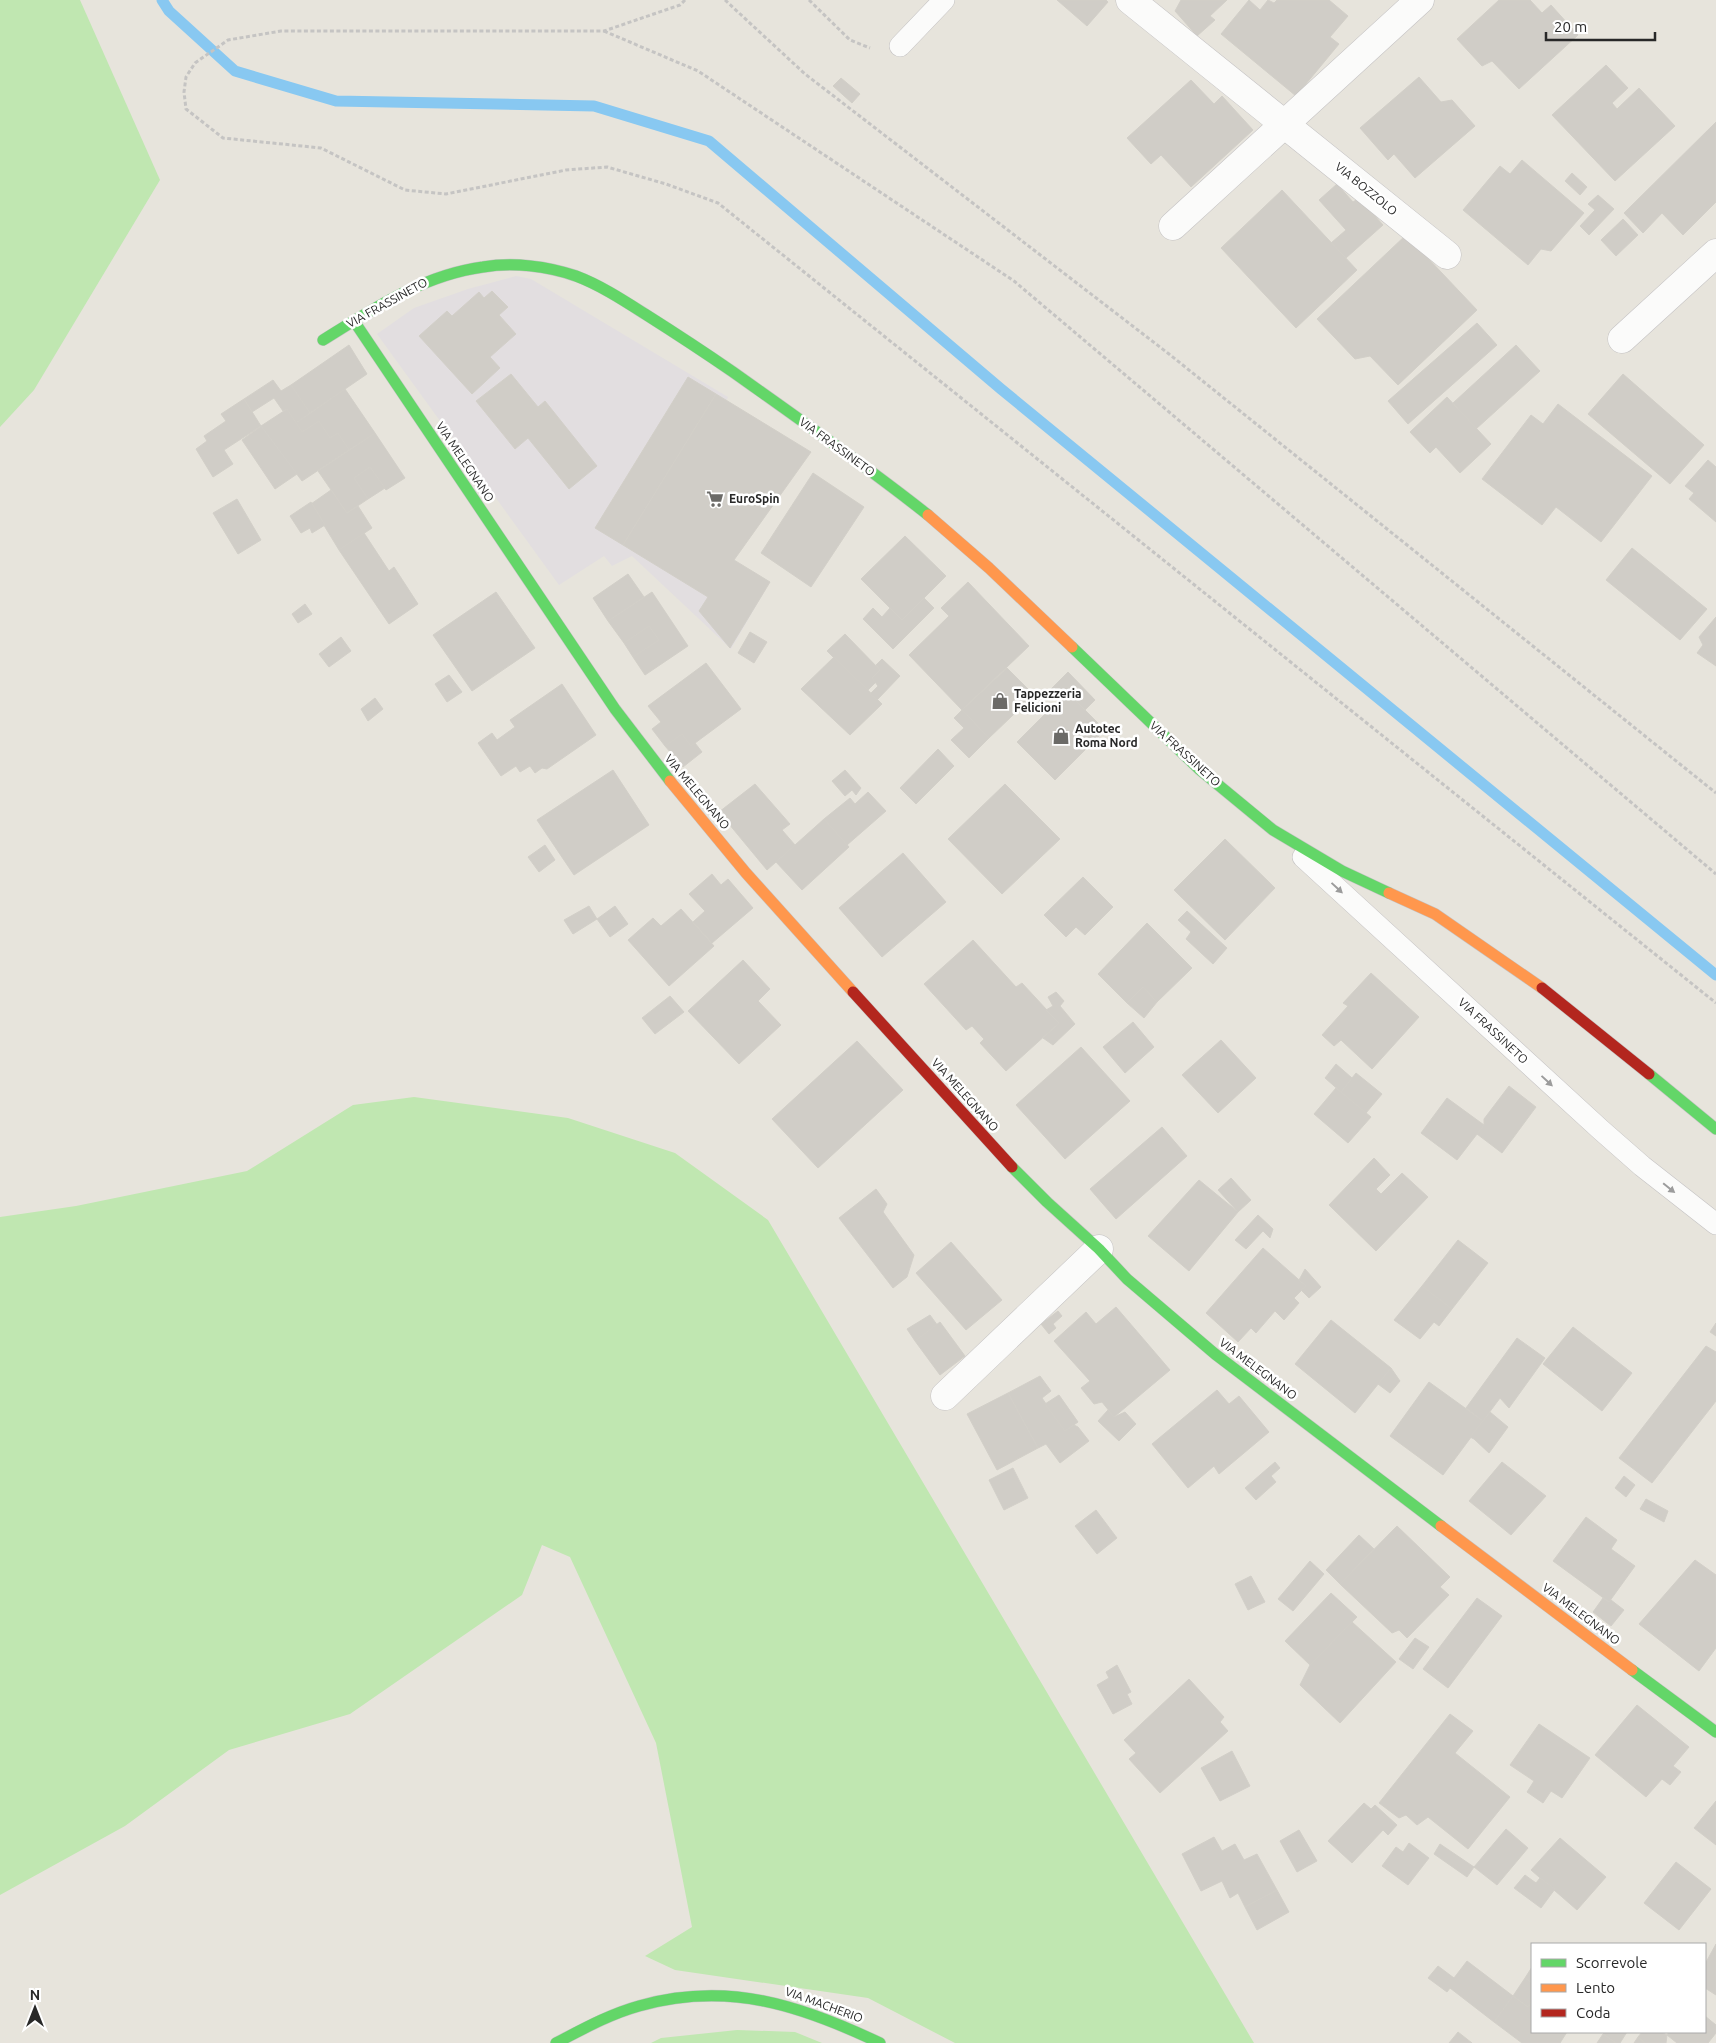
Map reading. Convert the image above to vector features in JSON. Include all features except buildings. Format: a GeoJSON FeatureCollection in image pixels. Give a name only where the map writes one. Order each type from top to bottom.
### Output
{"type":"FeatureCollection","features":[{"type":"Feature","properties":{"kind":"street","name":"VIA BOZZOLO"},"geometry":{"type":"LineString","coordinates":[[1130,0],[1447,255]]}},
{"type":"Feature","properties":{"kind":"street"},"geometry":{"type":"LineString","coordinates":[[1172,226],[1420,0]]}},
{"type":"Feature","properties":{"kind":"street"},"geometry":{"type":"LineString","coordinates":[[1622,338],[1716,253]]}},
{"type":"Feature","properties":{"kind":"street","name":"VIA FRASSINETO"},"geometry":{"type":"LineString","coordinates":[[323,340],[402,292],[426,280],[457,271],[476,268],[520,266],[552,270],[595,285],[621,299],[714,358],[942,526],[1194,764],[1275,832],[1344,873],[1435,914],[1556,998],[1716,1129]]}},
{"type":"Feature","properties":{"kind":"street","name":"VIA MELEGNANO"},"geometry":{"type":"LineString","coordinates":[[354,321],[615,709],[676,790],[782,913],[966,1118],[1047,1202],[1099,1249],[1127,1279],[1215,1354],[1716,1732]]}},
{"type":"Feature","properties":{"kind":"street"},"geometry":{"type":"LineString","coordinates":[[945,1396],[1099,1249]]}},
{"type":"Feature","properties":{"kind":"street","name":"VIA MACHERIO"},"geometry":{"type":"LineString","coordinates":[[556,2043],[609,2015],[659,2001],[703,1995],[744,1997],[782,2004],[821,2016],[880,2043]]}},
{"type":"Feature","properties":{"kind":"lane"},"geometry":{"type":"LineString","coordinates":[[900,46],[944,0]]}},
{"type":"Feature","properties":{"kind":"lane","name":"VIA FRASSINETO"},"geometry":{"type":"LineString","coordinates":[[1275,832],[1601,1130],[1716,1224]]}},
{"type":"Feature","properties":{"kind":"path"},"geometry":{"type":"LineString","coordinates":[[685,0],[680,5],[604,31],[281,31],[228,40],[196,63],[186,77],[184,92],[186,109],[223,138],[321,148],[405,190],[446,194],[566,170],[607,167],[666,184],[718,203],[1716,1002]]}},
{"type":"Feature","properties":{"kind":"path"},"geometry":{"type":"LineString","coordinates":[[725,0],[805,74],[1169,354],[1716,793]]}},
{"type":"Feature","properties":{"kind":"path"},"geometry":{"type":"LineString","coordinates":[[809,0],[850,40],[868,48],[900,46]]}},
{"type":"Feature","properties":{"kind":"path"},"geometry":{"type":"LineString","coordinates":[[604,31],[698,71],[1014,281],[1716,874]]}},
{"type":"Feature","properties":{"kind":"shaded area"},"geometry":{"type":"Polygon","coordinates":[[[516,276],[531,279],[728,397],[724,406],[811,452],[734,560],[770,582],[731,649],[632,556],[612,566],[604,556],[559,585],[377,334],[414,308],[468,289],[516,276]]]}},
{"type":"Feature","properties":{"kind":"green space"},"geometry":{"type":"Polygon","coordinates":[[[0,0],[80,0],[160,180],[34,390],[0,427],[0,0]]]}},
{"type":"Feature","properties":{"kind":"green space"},"geometry":{"type":"Polygon","coordinates":[[[414,1097],[568,1118],[675,1153],[768,1220],[1254,2043],[955,2043],[868,1998],[675,1970],[645,1956],[692,1927],[656,1743],[570,1557],[542,1545],[522,1595],[350,1714],[229,1750],[125,1826],[0,1895],[0,1217],[76,1206],[247,1171],[353,1105],[414,1097]]]}},
{"type":"Feature","properties":{"kind":"green space"},"geometry":{"type":"Polygon","coordinates":[[[737,2030],[795,2032],[822,2043],[651,2043],[661,2038],[737,2030]]]}},
{"type":"Feature","properties":{"kind":"waterway"},"geometry":{"type":"LineString","coordinates":[[162,0],[169,11],[235,71],[336,101],[594,106],[709,141],[1001,389],[1716,975]]}},
{"type":"Feature","properties":{"kind":"traffic: fast"},"geometry":{"type":"LineString","coordinates":[[323,340],[399,295],[419,285],[461,271],[483,267],[518,265],[542,267],[576,276],[611,293],[733,372],[832,442],[928,515]]}},
{"type":"Feature","properties":{"kind":"traffic: fast"},"geometry":{"type":"LineString","coordinates":[[354,321],[615,709],[670,781]]}},
{"type":"Feature","properties":{"kind":"traffic: fast"},"geometry":{"type":"LineString","coordinates":[[1072,647],[1199,769],[1273,830],[1342,871],[1389,893]]}},
{"type":"Feature","properties":{"kind":"traffic: fast"},"geometry":{"type":"LineString","coordinates":[[1649,1074],[1716,1129]]}},
{"type":"Feature","properties":{"kind":"traffic: fast"},"geometry":{"type":"LineString","coordinates":[[1012,1167],[1099,1249],[1127,1279],[1215,1354],[1441,1526]]}},
{"type":"Feature","properties":{"kind":"traffic: fast"},"geometry":{"type":"LineString","coordinates":[[1632,1670],[1716,1732]]}},
{"type":"Feature","properties":{"kind":"traffic: fast"},"geometry":{"type":"LineString","coordinates":[[556,2043],[628,2009],[672,1999],[703,1996],[763,2001],[792,2008],[850,2029],[880,2043]]}},
{"type":"Feature","properties":{"kind":"traffic: slow"},"geometry":{"type":"LineString","coordinates":[[928,515],[989,568],[1072,647]]}},
{"type":"Feature","properties":{"kind":"traffic: slow"},"geometry":{"type":"LineString","coordinates":[[670,781],[746,873],[853,992]]}},
{"type":"Feature","properties":{"kind":"traffic: slow"},"geometry":{"type":"LineString","coordinates":[[1389,893],[1435,914],[1542,988]]}},
{"type":"Feature","properties":{"kind":"traffic: slow"},"geometry":{"type":"LineString","coordinates":[[1441,1526],[1632,1670]]}},
{"type":"Feature","properties":{"kind":"traffic: jam"},"geometry":{"type":"LineString","coordinates":[[1542,988],[1649,1074]]}},
{"type":"Feature","properties":{"kind":"traffic: jam"},"geometry":{"type":"LineString","coordinates":[[853,992],[1012,1167]]}},
{"type":"Feature","properties":{"kind":"place","name":"EuroSpin"},"geometry":{"type":"Point","coordinates":[715,499]}},
{"type":"Feature","properties":{"kind":"place","name":"Tappezzeria Felicioni"},"geometry":{"type":"Point","coordinates":[1000,701]}},
{"type":"Feature","properties":{"kind":"place","name":"Autotec Roma Nord"},"geometry":{"type":"Point","coordinates":[1061,736]}}]}
